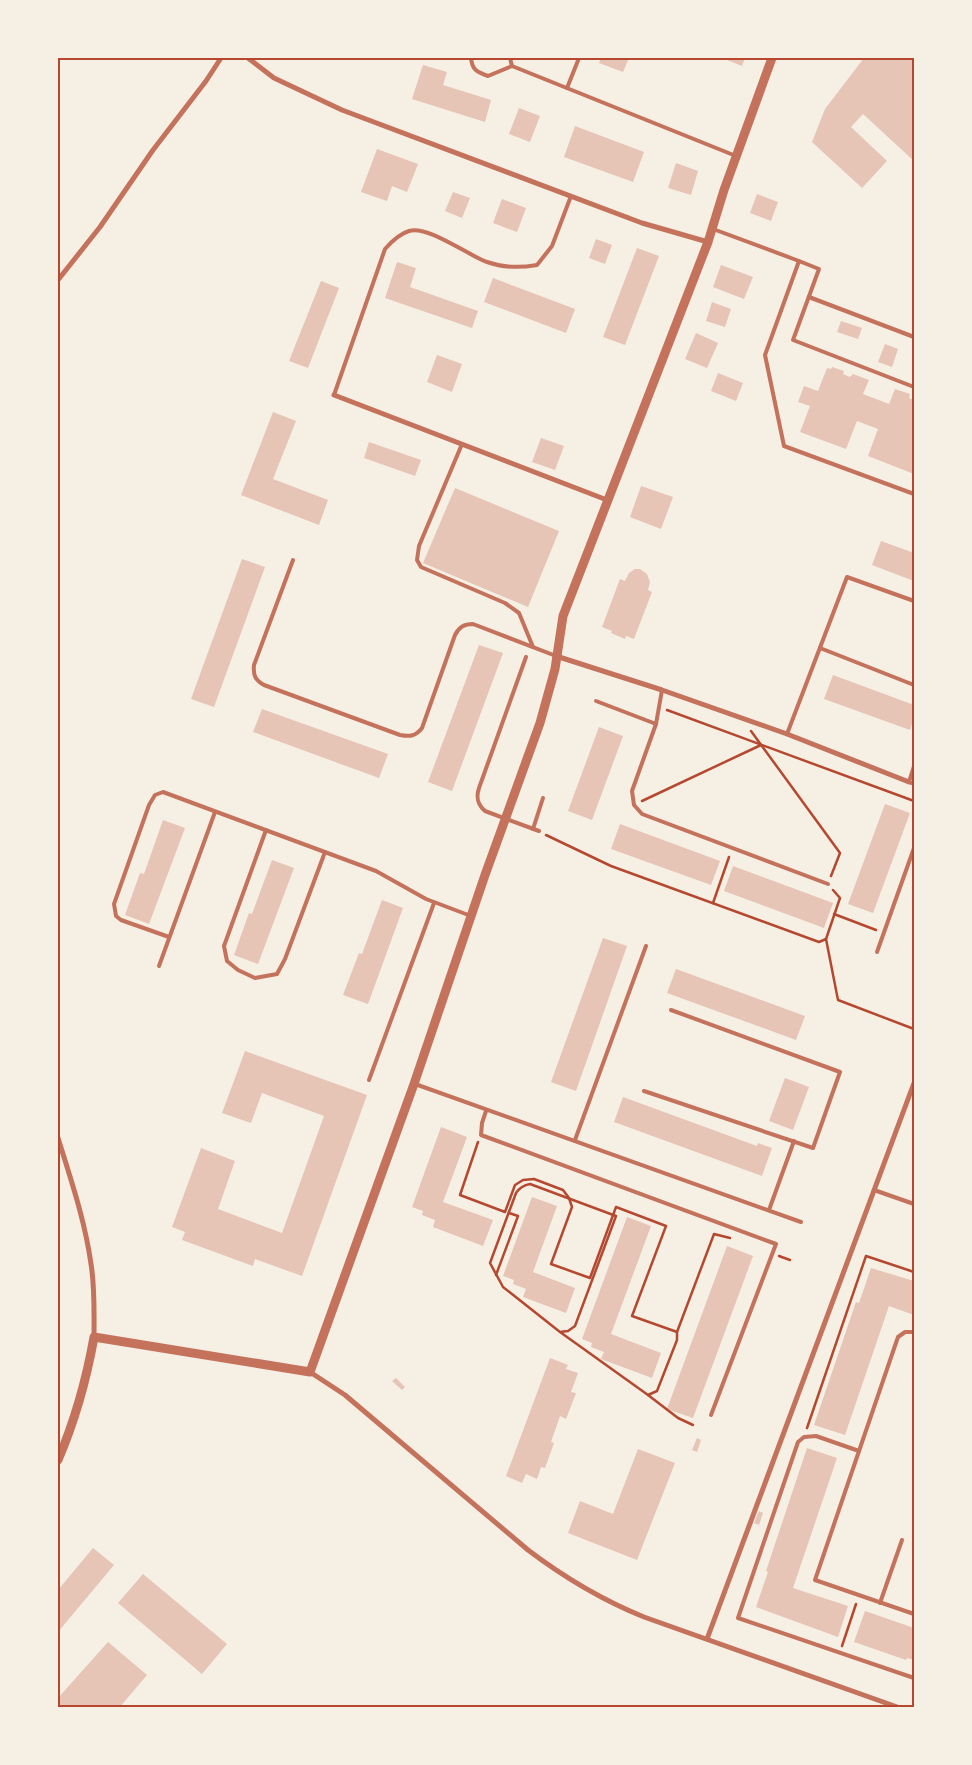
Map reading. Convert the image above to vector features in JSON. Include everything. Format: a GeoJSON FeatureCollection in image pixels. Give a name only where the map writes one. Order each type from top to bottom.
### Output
{"type":"FeatureCollection","features":[{"type":"Feature","properties":{"kind":"street"},"geometry":{"type":"LineString","coordinates":[[58,280],[100,227],[153,150],[206,81],[221,58]]}},
{"type":"Feature","properties":{"kind":"street"},"geometry":{"type":"LineString","coordinates":[[248,58],[274,78],[342,110],[642,223],[708,242]]}},
{"type":"Feature","properties":{"kind":"street"},"geometry":{"type":"LineString","coordinates":[[310,1372],[414,1084],[471,916],[540,723],[554,669],[563,616],[713,229],[724,190],[772,58]]}},
{"type":"Feature","properties":{"kind":"street"},"geometry":{"type":"LineString","coordinates":[[809,297],[914,337]]}},
{"type":"Feature","properties":{"kind":"street"},"geometry":{"type":"LineString","coordinates":[[334,395],[607,500]]}},
{"type":"Feature","properties":{"kind":"street"},"geometry":{"type":"LineString","coordinates":[[556,656],[662,690],[787,734],[912,783]]}},
{"type":"Feature","properties":{"kind":"street"},"geometry":{"type":"LineString","coordinates":[[707,1639],[914,1083]]}},
{"type":"Feature","properties":{"kind":"street"},"geometry":{"type":"LineString","coordinates":[[58,1138],[59,1148],[85,1231],[92,1265],[94,1298],[94,1337],[86,1379],[73,1423],[58,1460]]}},
{"type":"Feature","properties":{"kind":"street"},"geometry":{"type":"LineString","coordinates":[[874,1190],[914,1202]]}},
{"type":"Feature","properties":{"kind":"street"},"geometry":{"type":"LineString","coordinates":[[94,1337],[310,1372],[345,1395],[528,1550],[558,1572],[617,1606],[900,1708]]}},
{"type":"Feature","properties":{"kind":"lane"},"geometry":{"type":"LineString","coordinates":[[470,58],[472,66],[476,71],[488,76],[512,66],[736,156]]}},
{"type":"Feature","properties":{"kind":"lane"},"geometry":{"type":"LineString","coordinates":[[510,58],[512,66]]}},
{"type":"Feature","properties":{"kind":"lane"},"geometry":{"type":"LineString","coordinates":[[567,88],[578,58]]}},
{"type":"Feature","properties":{"kind":"lane"},"geometry":{"type":"LineString","coordinates":[[334,395],[385,249],[396,237],[411,230],[432,234],[487,262],[516,268],[537,265],[552,246],[571,196]]}},
{"type":"Feature","properties":{"kind":"lane"},"geometry":{"type":"LineString","coordinates":[[713,229],[819,269],[793,340],[914,387]]}},
{"type":"Feature","properties":{"kind":"lane"},"geometry":{"type":"LineString","coordinates":[[799,261],[765,355],[784,446],[914,494]]}},
{"type":"Feature","properties":{"kind":"lane"},"geometry":{"type":"LineString","coordinates":[[462,444],[419,546],[417,560],[421,567],[505,603],[519,613],[533,647]]}},
{"type":"Feature","properties":{"kind":"lane"},"geometry":{"type":"LineString","coordinates":[[293,560],[253,674],[259,682],[282,692],[400,735],[409,736],[422,728],[452,643],[458,629],[462,626],[473,624],[556,656]]}},
{"type":"Feature","properties":{"kind":"lane"},"geometry":{"type":"LineString","coordinates":[[787,734],[847,577],[914,601]]}},
{"type":"Feature","properties":{"kind":"lane"},"geometry":{"type":"LineString","coordinates":[[820,648],[914,686]]}},
{"type":"Feature","properties":{"kind":"lane"},"geometry":{"type":"LineString","coordinates":[[526,658],[477,793],[478,804],[481,808],[539,831]]}},
{"type":"Feature","properties":{"kind":"lane"},"geometry":{"type":"LineString","coordinates":[[662,690],[656,724],[632,791],[634,805],[642,814],[828,884]]}},
{"type":"Feature","properties":{"kind":"lane"},"geometry":{"type":"LineString","coordinates":[[596,701],[656,724]]}},
{"type":"Feature","properties":{"kind":"lane"},"geometry":{"type":"LineString","coordinates":[[912,783],[914,766]]}},
{"type":"Feature","properties":{"kind":"lane"},"geometry":{"type":"LineString","coordinates":[[169,937],[121,920],[116,916],[114,904],[150,805],[155,796],[163,792],[376,871],[434,903],[471,916]]}},
{"type":"Feature","properties":{"kind":"lane"},"geometry":{"type":"LineString","coordinates":[[533,829],[543,798]]}},
{"type":"Feature","properties":{"kind":"lane"},"geometry":{"type":"LineString","coordinates":[[159,966],[216,812]]}},
{"type":"Feature","properties":{"kind":"lane"},"geometry":{"type":"LineString","coordinates":[[266,830],[224,946],[227,961],[238,970],[255,978],[277,974],[326,852]]}},
{"type":"Feature","properties":{"kind":"lane"},"geometry":{"type":"LineString","coordinates":[[877,952],[914,848]]}},
{"type":"Feature","properties":{"kind":"lane"},"geometry":{"type":"LineString","coordinates":[[369,1080],[434,903]]}},
{"type":"Feature","properties":{"kind":"lane"},"geometry":{"type":"LineString","coordinates":[[575,1140],[646,946]]}},
{"type":"Feature","properties":{"kind":"lane"},"geometry":{"type":"LineString","coordinates":[[644,1091],[813,1148],[840,1072],[671,1010]]}},
{"type":"Feature","properties":{"kind":"lane"},"geometry":{"type":"LineString","coordinates":[[414,1084],[801,1222]]}},
{"type":"Feature","properties":{"kind":"lane"},"geometry":{"type":"LineString","coordinates":[[486,1111],[481,1134],[776,1244],[711,1415]]}},
{"type":"Feature","properties":{"kind":"lane"},"geometry":{"type":"LineString","coordinates":[[768,1210],[794,1142]]}},
{"type":"Feature","properties":{"kind":"lane"},"geometry":{"type":"LineString","coordinates":[[914,1332],[905,1332],[898,1337],[815,1580],[914,1614]]}},
{"type":"Feature","properties":{"kind":"lane"},"geometry":{"type":"LineString","coordinates":[[859,1451],[816,1436],[804,1437],[798,1442],[738,1618],[914,1678]]}},
{"type":"Feature","properties":{"kind":"lane"},"geometry":{"type":"LineString","coordinates":[[880,1602],[902,1540]]}},
{"type":"Feature","properties":{"kind":"path"},"geometry":{"type":"LineString","coordinates":[[659,708],[914,801]]}},
{"type":"Feature","properties":{"kind":"path"},"geometry":{"type":"LineString","coordinates":[[742,718],[840,853],[828,884],[840,898],[826,939],[838,1000],[914,1029]]}},
{"type":"Feature","properties":{"kind":"path"},"geometry":{"type":"LineString","coordinates":[[634,805],[761,745]]}},
{"type":"Feature","properties":{"kind":"path"},"geometry":{"type":"LineString","coordinates":[[539,831],[611,866],[819,942],[826,939]]}},
{"type":"Feature","properties":{"kind":"path"},"geometry":{"type":"LineString","coordinates":[[713,903],[732,848]]}},
{"type":"Feature","properties":{"kind":"path"},"geometry":{"type":"LineString","coordinates":[[834,914],[884,933]]}},
{"type":"Feature","properties":{"kind":"path"},"geometry":{"type":"LineString","coordinates":[[481,1134],[460,1195],[518,1216],[496,1276]]}},
{"type":"Feature","properties":{"kind":"path"},"geometry":{"type":"LineString","coordinates":[[591,1279],[551,1264],[572,1207],[569,1198],[562,1190],[534,1179],[523,1180],[515,1185],[490,1263],[503,1287],[560,1332],[678,1418],[693,1424]]}},
{"type":"Feature","properties":{"kind":"path"},"geometry":{"type":"LineString","coordinates":[[507,1212],[519,1189],[526,1184],[530,1184],[614,1214]]}},
{"type":"Feature","properties":{"kind":"path"},"geometry":{"type":"LineString","coordinates":[[560,1332],[568,1331],[575,1326],[616,1206],[666,1226],[632,1316],[677,1332]]}},
{"type":"Feature","properties":{"kind":"path"},"geometry":{"type":"LineString","coordinates":[[648,1396],[657,1391],[714,1234],[732,1238]]}},
{"type":"Feature","properties":{"kind":"path"},"geometry":{"type":"LineString","coordinates":[[772,1253],[790,1260]]}},
{"type":"Feature","properties":{"kind":"path"},"geometry":{"type":"LineString","coordinates":[[804,1437],[866,1256],[914,1272]]}},
{"type":"Feature","properties":{"kind":"path"},"geometry":{"type":"LineString","coordinates":[[840,1653],[859,1595]]}},
{"type":"Feature","properties":{"kind":"building"},"geometry":{"type":"Polygon","coordinates":[[[601,58],[629,58],[623,72],[599,63],[601,58]]]}},
{"type":"Feature","properties":{"kind":"building"},"geometry":{"type":"Polygon","coordinates":[[[728,58],[745,58],[742,66],[727,60],[728,58]]]}},
{"type":"Feature","properties":{"kind":"building"},"geometry":{"type":"Polygon","coordinates":[[[864,58],[914,58],[914,161],[863,114],[851,127],[887,161],[862,188],[812,142],[825,109],[864,58]]]}},
{"type":"Feature","properties":{"kind":"building"},"geometry":{"type":"Polygon","coordinates":[[[423,65],[447,72],[443,85],[491,100],[485,122],[412,99],[423,65]]]}},
{"type":"Feature","properties":{"kind":"building"},"geometry":{"type":"Polygon","coordinates":[[[519,108],[540,116],[530,142],[509,134],[519,108]]]}},
{"type":"Feature","properties":{"kind":"building"},"geometry":{"type":"Polygon","coordinates":[[[575,126],[644,152],[633,182],[564,157],[575,126]]]}},
{"type":"Feature","properties":{"kind":"building"},"geometry":{"type":"Polygon","coordinates":[[[377,149],[418,164],[407,192],[392,186],[387,201],[361,192],[377,149]]]}},
{"type":"Feature","properties":{"kind":"building"},"geometry":{"type":"Polygon","coordinates":[[[676,163],[698,171],[691,195],[668,188],[676,163]]]}},
{"type":"Feature","properties":{"kind":"building"},"geometry":{"type":"Polygon","coordinates":[[[453,192],[470,198],[462,218],[445,211],[453,192]]]}},
{"type":"Feature","properties":{"kind":"building"},"geometry":{"type":"Polygon","coordinates":[[[757,194],[778,202],[771,221],[750,213],[757,194]]]}},
{"type":"Feature","properties":{"kind":"building"},"geometry":{"type":"Polygon","coordinates":[[[502,199],[526,208],[517,232],[493,223],[502,199]]]}},
{"type":"Feature","properties":{"kind":"building"},"geometry":{"type":"Polygon","coordinates":[[[596,239],[612,245],[605,264],[589,258],[596,239]]]}},
{"type":"Feature","properties":{"kind":"building"},"geometry":{"type":"Polygon","coordinates":[[[637,248],[659,256],[625,345],[603,337],[637,248]]]}},
{"type":"Feature","properties":{"kind":"building"},"geometry":{"type":"Polygon","coordinates":[[[397,262],[416,268],[410,287],[478,311],[472,328],[385,298],[397,262]]]}},
{"type":"Feature","properties":{"kind":"building"},"geometry":{"type":"Polygon","coordinates":[[[721,265],[753,277],[744,299],[713,287],[721,265]]]}},
{"type":"Feature","properties":{"kind":"building"},"geometry":{"type":"Polygon","coordinates":[[[493,278],[575,309],[566,333],[484,302],[493,278]]]}},
{"type":"Feature","properties":{"kind":"building"},"geometry":{"type":"Polygon","coordinates":[[[321,281],[339,288],[308,368],[289,361],[321,281]]]}},
{"type":"Feature","properties":{"kind":"building"},"geometry":{"type":"Polygon","coordinates":[[[712,302],[731,309],[725,327],[706,321],[712,302]]]}},
{"type":"Feature","properties":{"kind":"building"},"geometry":{"type":"Polygon","coordinates":[[[841,321],[862,328],[858,339],[837,332],[841,321]]]}},
{"type":"Feature","properties":{"kind":"building"},"geometry":{"type":"Polygon","coordinates":[[[696,333],[718,343],[707,368],[685,359],[696,333]]]}},
{"type":"Feature","properties":{"kind":"building"},"geometry":{"type":"Polygon","coordinates":[[[885,344],[898,349],[892,367],[878,362],[885,344]]]}},
{"type":"Feature","properties":{"kind":"building"},"geometry":{"type":"Polygon","coordinates":[[[437,355],[462,364],[452,392],[427,382],[437,355]]]}},
{"type":"Feature","properties":{"kind":"building"},"geometry":{"type":"Polygon","coordinates":[[[832,367],[844,371],[843,374],[850,377],[853,374],[869,380],[863,394],[889,404],[895,389],[910,394],[909,398],[914,400],[914,474],[868,456],[878,429],[857,421],[846,449],[800,432],[810,406],[798,402],[804,386],[818,391],[827,368],[831,369],[832,367]]]}},
{"type":"Feature","properties":{"kind":"building"},"geometry":{"type":"Polygon","coordinates":[[[718,373],[743,383],[736,401],[711,391],[718,373]]]}},
{"type":"Feature","properties":{"kind":"building"},"geometry":{"type":"Polygon","coordinates":[[[273,412],[296,421],[273,479],[328,500],[319,525],[241,495],[273,412]]]}},
{"type":"Feature","properties":{"kind":"building"},"geometry":{"type":"Polygon","coordinates":[[[541,438],[564,446],[555,470],[532,462],[541,438]]]}},
{"type":"Feature","properties":{"kind":"building"},"geometry":{"type":"Polygon","coordinates":[[[369,442],[421,460],[415,476],[364,458],[369,442]]]}},
{"type":"Feature","properties":{"kind":"building"},"geometry":{"type":"Polygon","coordinates":[[[641,486],[673,497],[661,529],[630,517],[641,486]]]}},
{"type":"Feature","properties":{"kind":"building"},"geometry":{"type":"Polygon","coordinates":[[[455,488],[559,531],[528,607],[423,563],[455,488]]]}},
{"type":"Feature","properties":{"kind":"building"},"geometry":{"type":"Polygon","coordinates":[[[881,541],[914,553],[914,581],[872,565],[881,541]]]}},
{"type":"Feature","properties":{"kind":"building"},"geometry":{"type":"Polygon","coordinates":[[[242,559],[265,567],[214,707],[191,699],[242,559]]]}},
{"type":"Feature","properties":{"kind":"building"},"geometry":{"type":"Polygon","coordinates":[[[635,569],[640,569],[647,574],[650,582],[648,590],[652,592],[634,639],[626,636],[625,639],[602,627],[620,579],[625,581],[629,573],[635,569]]]}},
{"type":"Feature","properties":{"kind":"building"},"geometry":{"type":"Polygon","coordinates":[[[479,645],[503,653],[452,791],[428,782],[479,645]]]}},
{"type":"Feature","properties":{"kind":"building"},"geometry":{"type":"Polygon","coordinates":[[[833,675],[914,705],[914,718],[910,730],[824,699],[833,675]]]}},
{"type":"Feature","properties":{"kind":"building"},"geometry":{"type":"Polygon","coordinates":[[[262,709],[388,754],[379,778],[253,732],[262,709]]]}},
{"type":"Feature","properties":{"kind":"building"},"geometry":{"type":"Polygon","coordinates":[[[599,727],[623,736],[592,820],[568,811],[599,727]]]}},
{"type":"Feature","properties":{"kind":"building"},"geometry":{"type":"Polygon","coordinates":[[[885,804],[910,813],[873,913],[848,904],[885,804]]]}},
{"type":"Feature","properties":{"kind":"building"},"geometry":{"type":"Polygon","coordinates":[[[163,820],[185,828],[149,924],[125,915],[140,873],[144,874],[163,820]]]}},
{"type":"Feature","properties":{"kind":"building"},"geometry":{"type":"Polygon","coordinates":[[[620,824],[720,861],[711,885],[611,849],[620,824]]]}},
{"type":"Feature","properties":{"kind":"building"},"geometry":{"type":"Polygon","coordinates":[[[272,860],[294,868],[258,964],[234,955],[249,913],[252,914],[272,860]]]}},
{"type":"Feature","properties":{"kind":"building"},"geometry":{"type":"Polygon","coordinates":[[[733,866],[833,903],[824,928],[724,891],[733,866]]]}},
{"type":"Feature","properties":{"kind":"building"},"geometry":{"type":"Polygon","coordinates":[[[382,900],[403,908],[368,1004],[343,995],[359,953],[362,954],[382,900]]]}},
{"type":"Feature","properties":{"kind":"building"},"geometry":{"type":"Polygon","coordinates":[[[603,938],[627,946],[576,1091],[551,1082],[603,938]]]}},
{"type":"Feature","properties":{"kind":"building"},"geometry":{"type":"Polygon","coordinates":[[[676,969],[805,1016],[796,1040],[667,993],[676,969]]]}},
{"type":"Feature","properties":{"kind":"building"},"geometry":{"type":"Polygon","coordinates":[[[245,1051],[367,1095],[302,1276],[255,1259],[253,1266],[182,1240],[185,1232],[172,1227],[201,1148],[235,1161],[218,1209],[282,1233],[324,1116],[262,1093],[251,1123],[222,1113],[245,1051]]]}},
{"type":"Feature","properties":{"kind":"building"},"geometry":{"type":"Polygon","coordinates":[[[785,1078],[809,1087],[793,1130],[769,1121],[785,1078]]]}},
{"type":"Feature","properties":{"kind":"building"},"geometry":{"type":"Polygon","coordinates":[[[623,1097],[757,1146],[758,1143],[772,1148],[762,1176],[614,1122],[623,1097]]]}},
{"type":"Feature","properties":{"kind":"building"},"geometry":{"type":"Polygon","coordinates":[[[441,1127],[467,1137],[443,1202],[493,1220],[483,1246],[433,1227],[435,1220],[422,1215],[423,1211],[412,1207],[441,1127]]]}},
{"type":"Feature","properties":{"kind":"building"},"geometry":{"type":"Polygon","coordinates":[[[532,1197],[557,1206],[533,1272],[575,1288],[566,1313],[523,1297],[526,1289],[513,1284],[514,1280],[503,1276],[532,1197]]]}},
{"type":"Feature","properties":{"kind":"building"},"geometry":{"type":"Polygon","coordinates":[[[627,1217],[651,1226],[611,1334],[661,1353],[652,1378],[601,1359],[604,1352],[591,1347],[592,1343],[582,1339],[627,1217]]]}},
{"type":"Feature","properties":{"kind":"building"},"geometry":{"type":"Polygon","coordinates":[[[727,1246],[753,1256],[693,1418],[667,1409],[727,1246]]]}},
{"type":"Feature","properties":{"kind":"building"},"geometry":{"type":"Polygon","coordinates":[[[871,1268],[914,1281],[914,1315],[889,1306],[845,1435],[814,1425],[856,1302],[859,1303],[871,1268]]]}},
{"type":"Feature","properties":{"kind":"building"},"geometry":{"type":"Polygon","coordinates":[[[550,1358],[568,1365],[566,1369],[578,1373],[571,1392],[576,1393],[566,1419],[560,1416],[551,1442],[554,1443],[545,1468],[541,1467],[537,1479],[526,1474],[522,1483],[506,1476],[550,1358]]]}},
{"type":"Feature","properties":{"kind":"building"},"geometry":{"type":"Polygon","coordinates":[[[396,1378],[405,1387],[402,1390],[392,1381],[396,1378]]]}},
{"type":"Feature","properties":{"kind":"building"},"geometry":{"type":"Polygon","coordinates":[[[697,1438],[701,1440],[697,1452],[692,1450],[697,1438]]]}},
{"type":"Feature","properties":{"kind":"building"},"geometry":{"type":"Polygon","coordinates":[[[807,1448],[837,1458],[793,1588],[848,1606],[838,1637],[756,1607],[807,1448]]]}},
{"type":"Feature","properties":{"kind":"building"},"geometry":{"type":"Polygon","coordinates":[[[638,1449],[675,1463],[637,1560],[568,1533],[580,1501],[613,1514],[638,1449]]]}},
{"type":"Feature","properties":{"kind":"building"},"geometry":{"type":"Polygon","coordinates":[[[759,1511],[763,1513],[759,1525],[754,1523],[759,1511]]]}},
{"type":"Feature","properties":{"kind":"building"},"geometry":{"type":"Polygon","coordinates":[[[93,1548],[114,1565],[58,1632],[58,1590],[93,1548]]]}},
{"type":"Feature","properties":{"kind":"building"},"geometry":{"type":"Polygon","coordinates":[[[143,1574],[227,1644],[202,1674],[118,1603],[143,1574]]]}},
{"type":"Feature","properties":{"kind":"building"},"geometry":{"type":"Polygon","coordinates":[[[865,1611],[914,1628],[914,1660],[907,1658],[906,1660],[854,1642],[865,1611]]]}},
{"type":"Feature","properties":{"kind":"building"},"geometry":{"type":"Polygon","coordinates":[[[108,1642],[147,1675],[119,1708],[58,1708],[58,1698],[108,1642]]]}}]}
